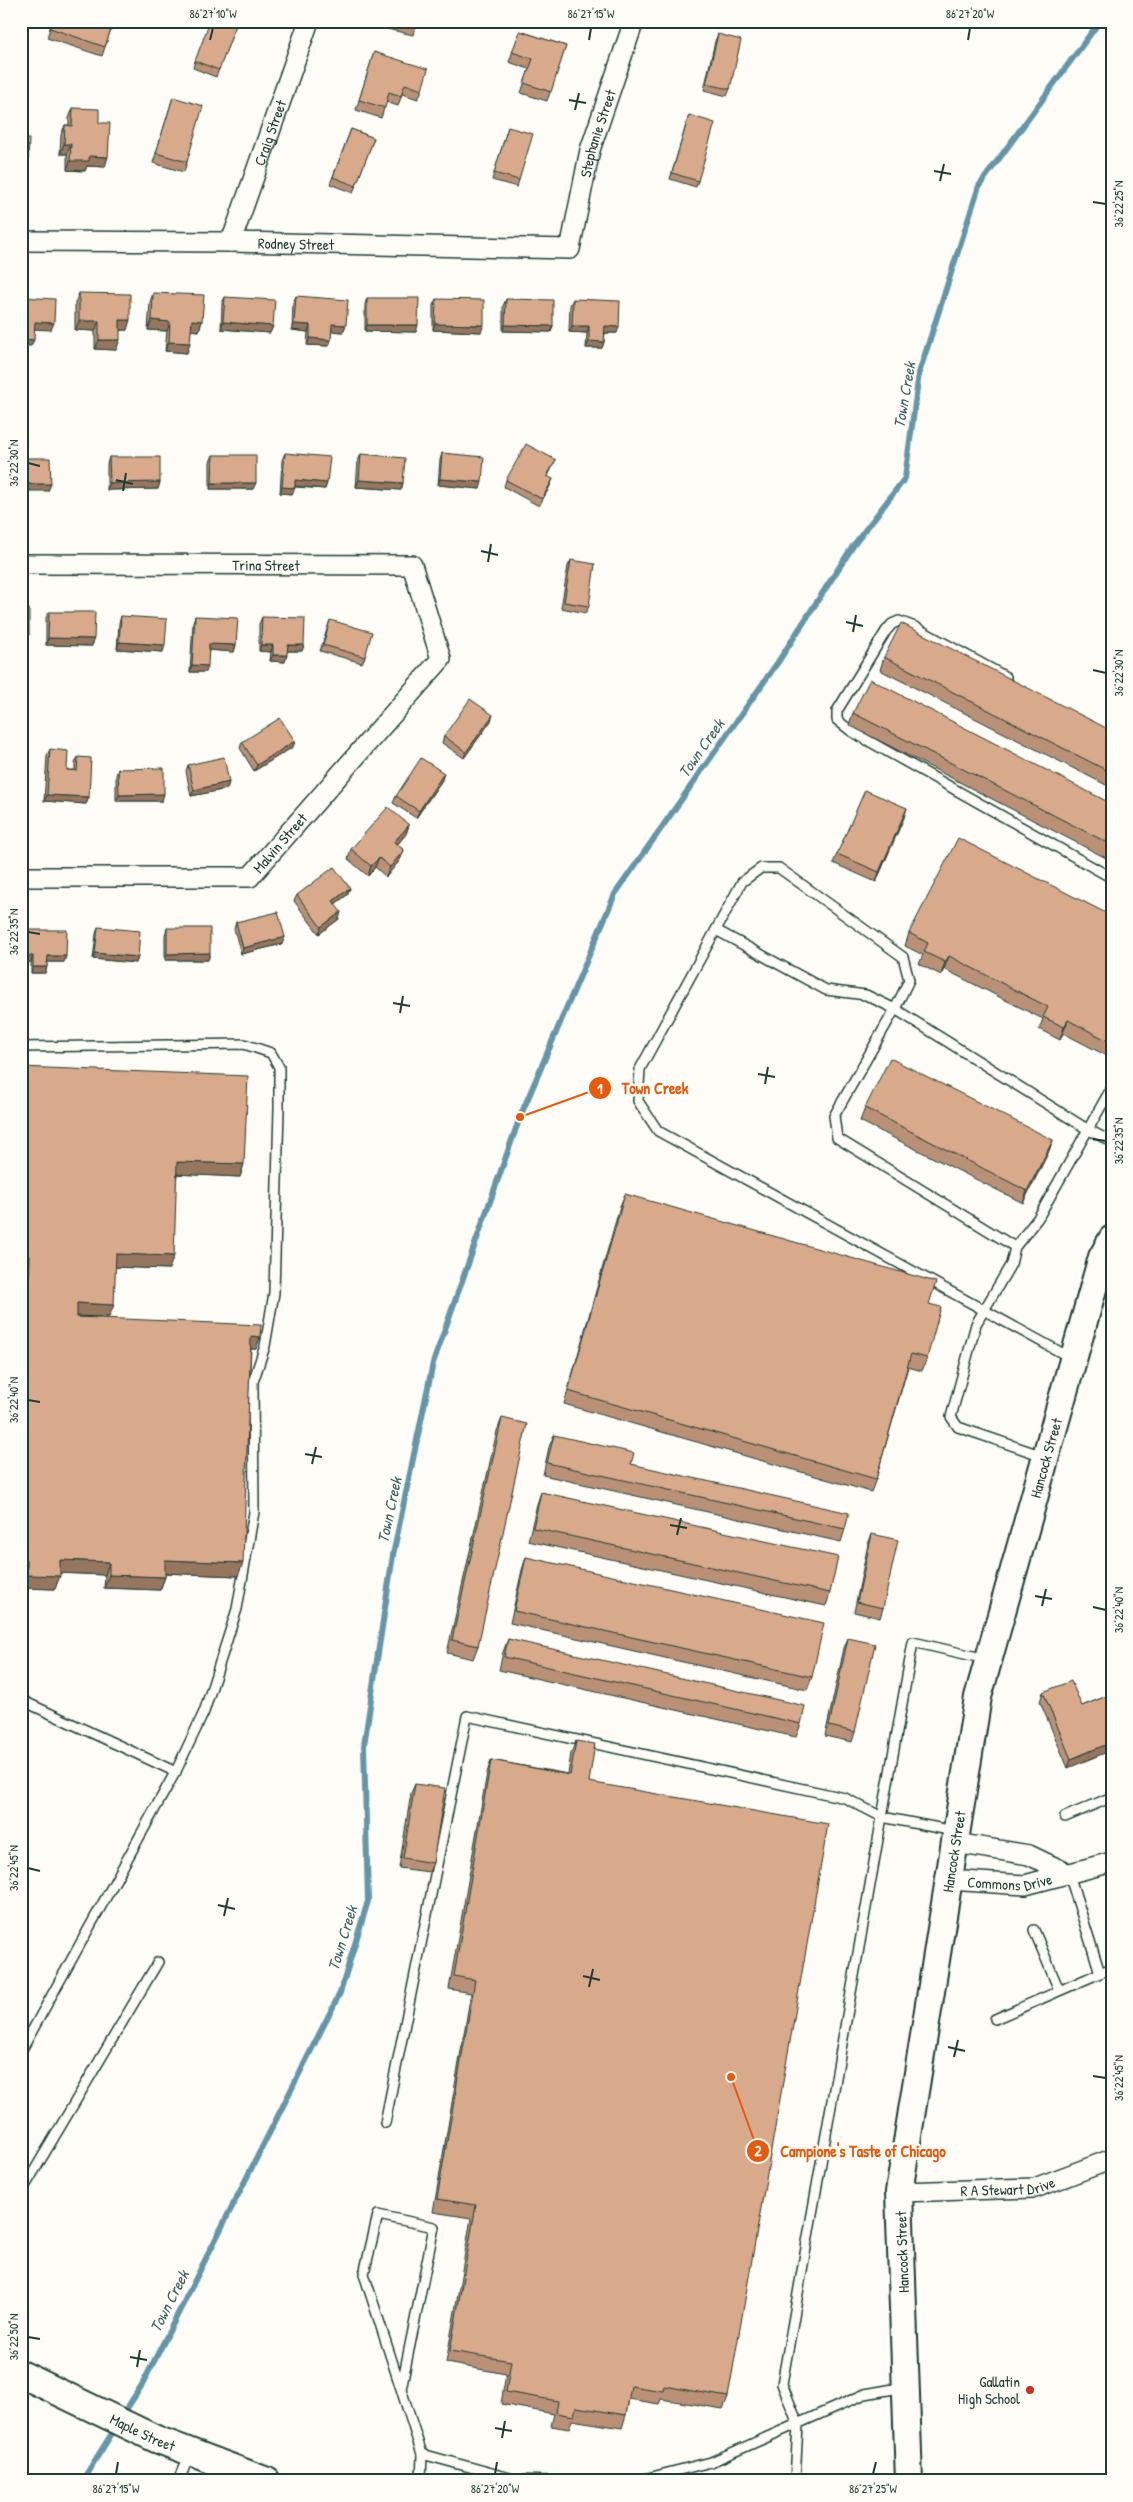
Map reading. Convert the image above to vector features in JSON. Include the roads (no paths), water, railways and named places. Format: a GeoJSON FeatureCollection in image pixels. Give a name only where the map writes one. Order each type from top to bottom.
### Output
{"type":"FeatureCollection","features":[{"type":"Feature","properties":{"kind":"street","name":"Craig Street"},"geometry":{"type":"LineString","coordinates":[[231,242],[309,21]]}},
{"type":"Feature","properties":{"kind":"street","name":"Stephanie Street"},"geometry":{"type":"LineString","coordinates":[[570,249],[590,150],[634,21]]}},
{"type":"Feature","properties":{"kind":"street","name":"Rodney Street"},"geometry":{"type":"LineString","coordinates":[[21,241],[231,242],[570,249]]}},
{"type":"Feature","properties":{"kind":"street","name":"Trina Street"},"geometry":{"type":"LineString","coordinates":[[21,564],[412,565],[441,659]]}},
{"type":"Feature","properties":{"kind":"street","name":"Malvin Street"},"geometry":{"type":"LineString","coordinates":[[21,877],[250,877],[441,659]]}},
{"type":"Feature","properties":{"kind":"street","name":"Hancock Street"},"geometry":{"type":"LineString","coordinates":[[909,2479],[899,2192],[978,1698],[1102,1257],[1112,1239]]}},
{"type":"Feature","properties":{"kind":"street","name":"Commons Drive"},"geometry":{"type":"LineString","coordinates":[[956,1837],[1029,1855],[1069,1874]]}},
{"type":"Feature","properties":{"kind":"street","name":"Commons Drive"},"geometry":{"type":"LineString","coordinates":[[949,1880],[1025,1885],[1112,1862]]}},
{"type":"Feature","properties":{"kind":"street","name":"R A Stewart Drive"},"geometry":{"type":"LineString","coordinates":[[899,2192],[1035,2188],[1112,2159]]}},
{"type":"Feature","properties":{"kind":"street","name":"Maple Street"},"geometry":{"type":"LineString","coordinates":[[21,2374],[156,2439],[267,2481]]}},
{"type":"Feature","properties":{"kind":"lane"},"geometry":{"type":"LineString","coordinates":[[1018,684],[916,627],[899,621],[892,624],[886,631],[837,711],[837,720],[851,731],[1112,878]]}},
{"type":"Feature","properties":{"kind":"lane"},"geometry":{"type":"LineString","coordinates":[[1014,1247],[836,1138],[834,1116],[895,1009],[909,980],[903,957],[779,868],[761,868],[742,882],[640,1069],[638,1101],[658,1131],[986,1309],[1073,1359]]}},
{"type":"Feature","properties":{"kind":"lane"},"geometry":{"type":"LineString","coordinates":[[716,930],[826,990],[866,995],[895,1009],[1087,1129],[1112,1142]]}},
{"type":"Feature","properties":{"kind":"lane"},"geometry":{"type":"LineString","coordinates":[[21,1047],[244,1044],[271,1053],[279,1068],[274,1293],[265,1346],[253,1382],[254,1457],[252,1522],[237,1609],[204,1712],[176,1772],[21,2051]]}},
{"type":"Feature","properties":{"kind":"lane"},"geometry":{"type":"LineString","coordinates":[[1046,1457],[958,1427],[951,1417],[976,1324],[1011,1264],[1014,1247],[1038,1218],[1112,1087]]}},
{"type":"Feature","properties":{"kind":"lane"},"geometry":{"type":"LineString","coordinates":[[795,2481],[798,2424],[782,2384],[913,1642],[988,1660]]}},
{"type":"Feature","properties":{"kind":"lane"},"geometry":{"type":"LineString","coordinates":[[21,1700],[176,1772]]}},
{"type":"Feature","properties":{"kind":"lane"},"geometry":{"type":"LineString","coordinates":[[385,2122],[467,1716],[845,1798],[882,1817],[956,1837]]}},
{"type":"Feature","properties":{"kind":"lane"},"geometry":{"type":"LineString","coordinates":[[1065,1817],[1112,1797]]}},
{"type":"Feature","properties":{"kind":"lane"},"geometry":{"type":"LineString","coordinates":[[1069,1874],[1100,1973]]}},
{"type":"Feature","properties":{"kind":"lane"},"geometry":{"type":"LineString","coordinates":[[1034,1930],[1059,1990]]}},
{"type":"Feature","properties":{"kind":"lane"},"geometry":{"type":"LineString","coordinates":[[21,2194],[158,1962]]}},
{"type":"Feature","properties":{"kind":"lane"},"geometry":{"type":"LineString","coordinates":[[994,2019],[1112,1968]]}},
{"type":"Feature","properties":{"kind":"lane"},"geometry":{"type":"LineString","coordinates":[[401,2389],[434,2227],[378,2215],[364,2274],[401,2389],[422,2454],[421,2481]]}},
{"type":"Feature","properties":{"kind":"lane"},"geometry":{"type":"LineString","coordinates":[[636,2481],[711,2462],[865,2394],[907,2386]]}},
{"type":"Feature","properties":{"kind":"lane"},"geometry":{"type":"LineString","coordinates":[[179,2481],[191,2452]]}},
{"type":"Feature","properties":{"kind":"lane"},"geometry":{"type":"LineString","coordinates":[[422,2454],[517,2480],[550,2481]]}},
{"type":"Feature","properties":{"kind":"waterway","name":"Town Creek"},"geometry":{"type":"LineString","coordinates":[[122,2416],[142,2385],[340,1993],[368,1901],[364,1745],[393,1555],[433,1363],[520,1117],[615,894],[778,662],[853,546],[905,478],[919,373],[979,186],[1100,21]]}},
{"type":"Feature","properties":{"kind":"waterway","name":"Town Creek"},"geometry":{"type":"LineString","coordinates":[[82,2481],[116,2427]]}},
{"type":"Feature","properties":{"kind":"place","name":"Town Creek"},"geometry":{"type":"Point","coordinates":[520,1117]}},
{"type":"Feature","properties":{"kind":"place","name":"Campione's Taste of Chicago"},"geometry":{"type":"Point","coordinates":[731,2077]}},
{"type":"Feature","properties":{"kind":"place","name":"Gallatin High School"},"geometry":{"type":"Point","coordinates":[1030,2390]}}]}
